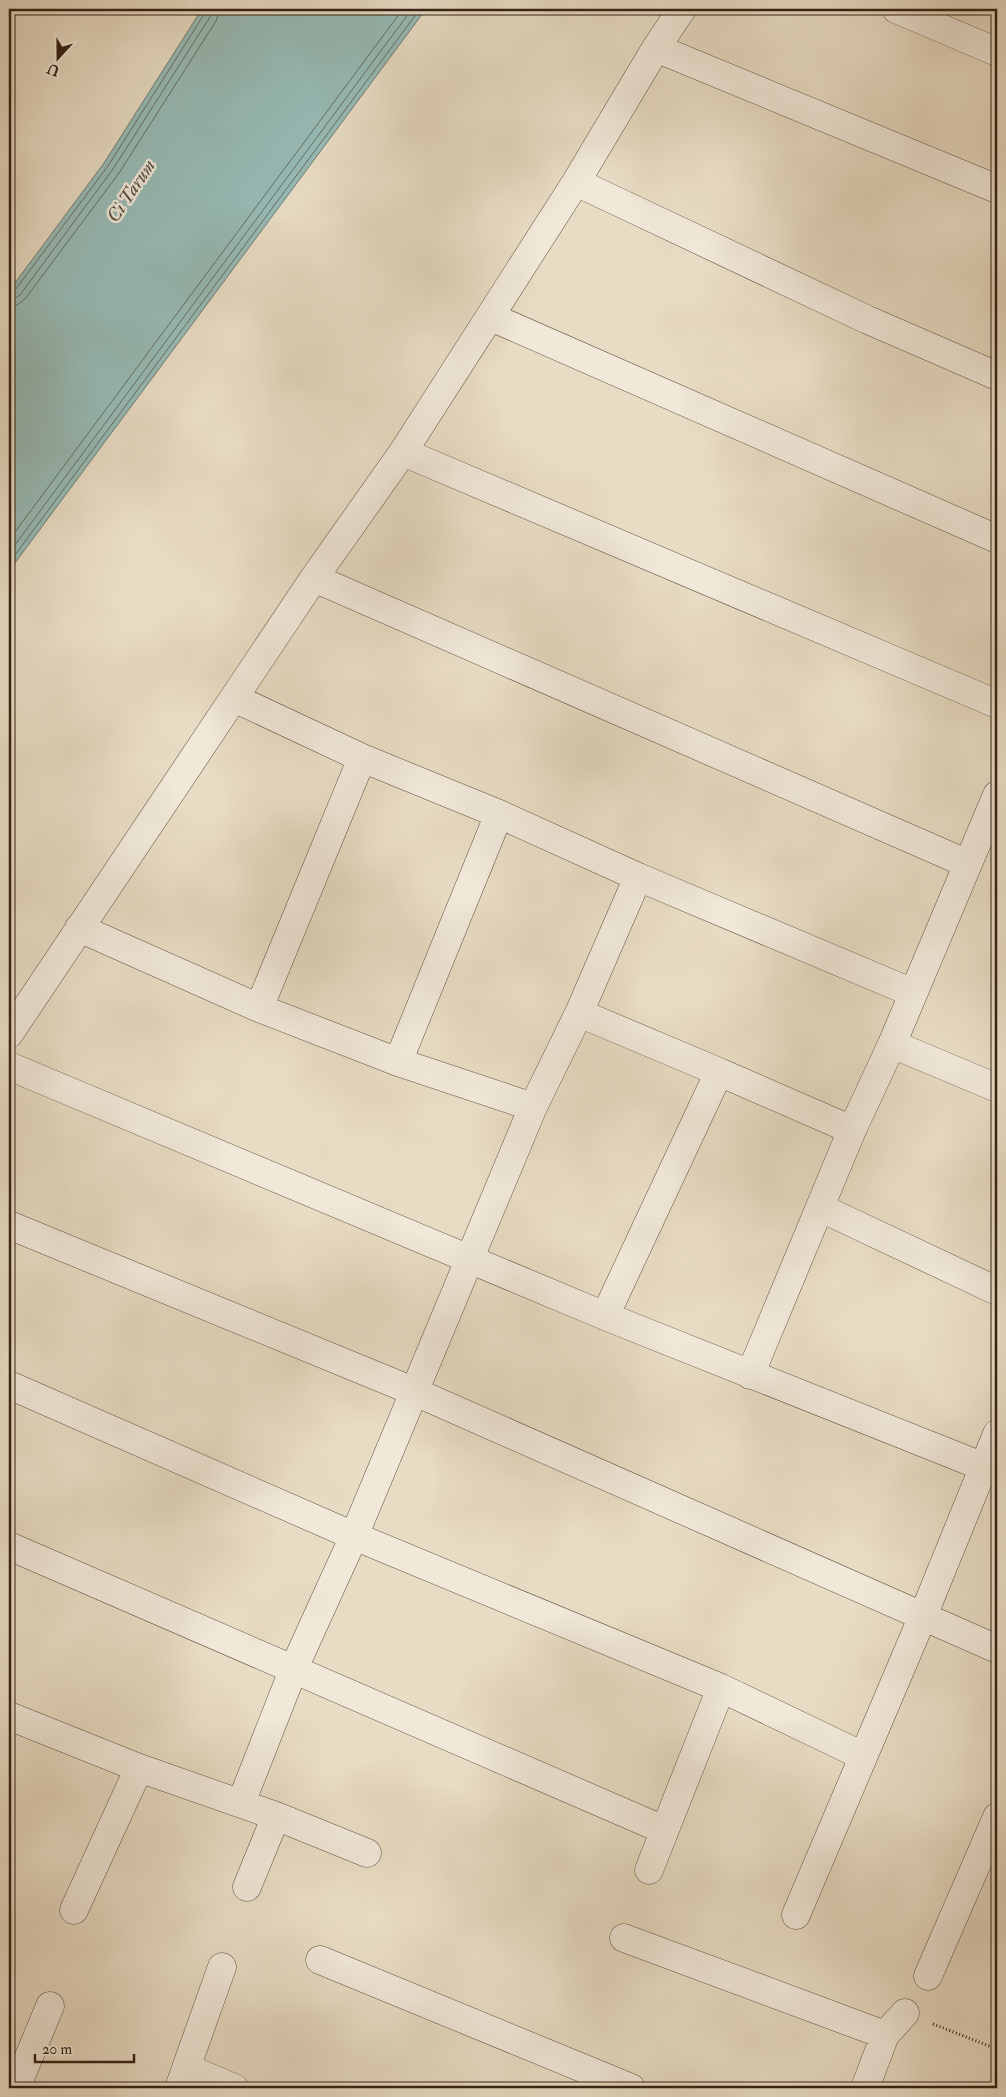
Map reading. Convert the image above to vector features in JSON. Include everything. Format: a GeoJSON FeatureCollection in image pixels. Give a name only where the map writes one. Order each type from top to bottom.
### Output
{"type":"FeatureCollection","features":[{"type":"Feature","properties":{"kind":"street"},"geometry":{"type":"LineString","coordinates":[[9,1034],[314,578],[403,452],[491,317],[576,182],[656,48],[682,9]]}},
{"type":"Feature","properties":{"kind":"street"},"geometry":{"type":"LineString","coordinates":[[896,9],[997,52]]}},
{"type":"Feature","properties":{"kind":"street"},"geometry":{"type":"LineString","coordinates":[[656,48],[997,189]]}},
{"type":"Feature","properties":{"kind":"street"},"geometry":{"type":"LineString","coordinates":[[576,182],[868,320],[997,376]]}},
{"type":"Feature","properties":{"kind":"street"},"geometry":{"type":"LineString","coordinates":[[491,317],[997,539]]}},
{"type":"Feature","properties":{"kind":"street"},"geometry":{"type":"LineString","coordinates":[[403,452],[997,704]]}},
{"type":"Feature","properties":{"kind":"street"},"geometry":{"type":"LineString","coordinates":[[314,578],[968,864]]}},
{"type":"Feature","properties":{"kind":"street"},"geometry":{"type":"LineString","coordinates":[[234,698],[362,758],[499,814],[638,877],[913,993]]}},
{"type":"Feature","properties":{"kind":"street"},"geometry":{"type":"LineString","coordinates":[[259,1008],[362,758]]}},
{"type":"Feature","properties":{"kind":"street"},"geometry":{"type":"LineString","coordinates":[[750,1375],[852,1130],[892,1044],[997,795]]}},
{"type":"Feature","properties":{"kind":"street"},"geometry":{"type":"LineString","coordinates":[[398,1062],[499,814]]}},
{"type":"Feature","properties":{"kind":"street"},"geometry":{"type":"LineString","coordinates":[[241,1803],[294,1668],[354,1536],[413,1392],[471,1260],[533,1107],[579,1013],[638,877]]}},
{"type":"Feature","properties":{"kind":"street"},"geometry":{"type":"LineString","coordinates":[[79,928],[259,1008],[398,1062],[533,1107]]}},
{"type":"Feature","properties":{"kind":"street"},"geometry":{"type":"LineString","coordinates":[[579,1013],[852,1130]]}},
{"type":"Feature","properties":{"kind":"street"},"geometry":{"type":"LineString","coordinates":[[892,1044],[997,1088]]}},
{"type":"Feature","properties":{"kind":"street"},"geometry":{"type":"LineString","coordinates":[[9,1066],[605,1316],[984,1467]]}},
{"type":"Feature","properties":{"kind":"street"},"geometry":{"type":"LineString","coordinates":[[605,1316],[718,1072]]}},
{"type":"Feature","properties":{"kind":"street"},"geometry":{"type":"LineString","coordinates":[[821,1208],[997,1291]]}},
{"type":"Feature","properties":{"kind":"street"},"geometry":{"type":"LineString","coordinates":[[9,1225],[413,1392],[997,1649]]}},
{"type":"Feature","properties":{"kind":"street"},"geometry":{"type":"LineString","coordinates":[[9,1385],[354,1536],[721,1688],[863,1756]]}},
{"type":"Feature","properties":{"kind":"street"},"geometry":{"type":"LineString","coordinates":[[796,1915],[923,1616],[997,1434]]}},
{"type":"Feature","properties":{"kind":"street"},"geometry":{"type":"LineString","coordinates":[[9,1546],[664,1830]]}},
{"type":"Feature","properties":{"kind":"street"},"geometry":{"type":"LineString","coordinates":[[649,1870],[721,1688]]}},
{"type":"Feature","properties":{"kind":"street"},"geometry":{"type":"LineString","coordinates":[[9,1716],[139,1768],[276,1816],[367,1853]]}},
{"type":"Feature","properties":{"kind":"street"},"geometry":{"type":"LineString","coordinates":[[74,1910],[139,1768]]}},
{"type":"Feature","properties":{"kind":"street"},"geometry":{"type":"LineString","coordinates":[[247,1887],[276,1816]]}},
{"type":"Feature","properties":{"kind":"street"},"geometry":{"type":"LineString","coordinates":[[928,1976],[997,1816]]}},
{"type":"Feature","properties":{"kind":"street"},"geometry":{"type":"LineString","coordinates":[[624,1938],[885,2035]]}},
{"type":"Feature","properties":{"kind":"street"},"geometry":{"type":"LineString","coordinates":[[320,1960],[631,2088]]}},
{"type":"Feature","properties":{"kind":"street"},"geometry":{"type":"LineString","coordinates":[[222,1967],[183,2078],[234,2088]]}},
{"type":"Feature","properties":{"kind":"street"},"geometry":{"type":"LineString","coordinates":[[16,2088],[50,2006]]}},
{"type":"Feature","properties":{"kind":"street"},"geometry":{"type":"LineString","coordinates":[[865,2088],[885,2035],[905,2013]]}},
{"type":"Feature","properties":{"kind":"path"},"geometry":{"type":"LineString","coordinates":[[905,2013],[997,2049]]}},
{"type":"Feature","properties":{"kind":"water","name":"Ci Tarum"},"geometry":{"type":"Polygon","coordinates":[[[202,9],[426,9],[9,571],[9,291],[104,163],[202,9]]]}}]}
